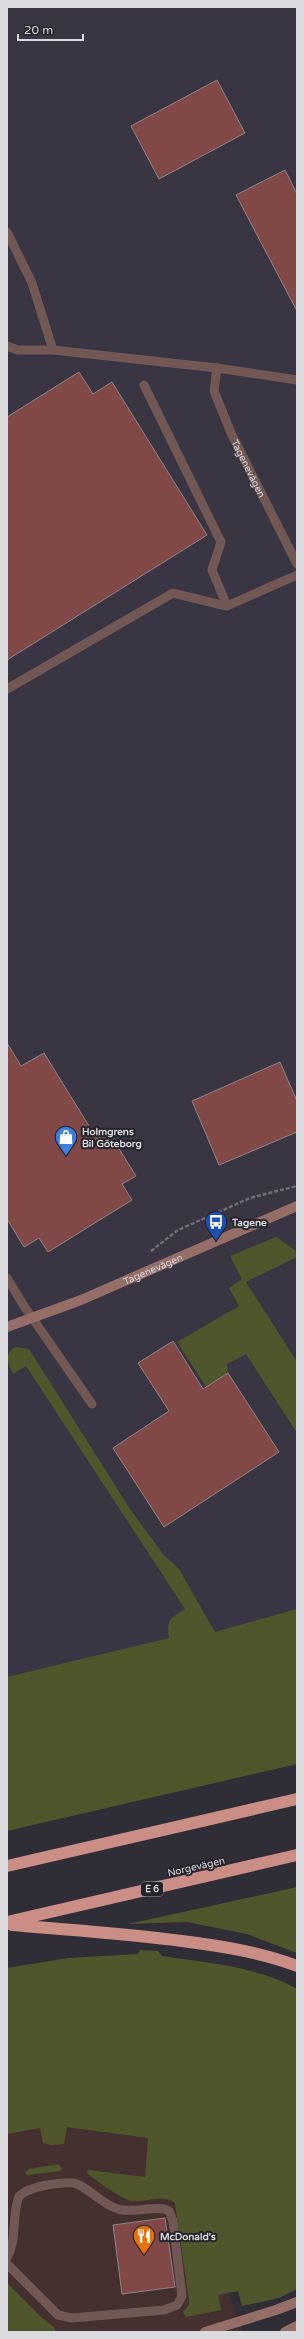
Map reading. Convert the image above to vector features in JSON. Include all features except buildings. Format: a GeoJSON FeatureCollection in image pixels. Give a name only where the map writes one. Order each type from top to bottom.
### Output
{"type":"FeatureCollection","features":[{"type":"Feature","properties":{"kind":"highway"},"geometry":{"type":"LineString","coordinates":[[7,1866],[297,1799]]}},
{"type":"Feature","properties":{"kind":"highway","name":"Norgevägen"},"geometry":{"type":"LineString","coordinates":[[7,1923],[297,1855]]}},
{"type":"Feature","properties":{"kind":"highway"},"geometry":{"type":"LineString","coordinates":[[7,1923],[146,1936],[222,1946],[269,1955],[297,1966]]}},
{"type":"Feature","properties":{"kind":"street","name":"Tagenevägen"},"geometry":{"type":"LineString","coordinates":[[7,1327],[81,1300],[296,1208]]}},
{"type":"Feature","properties":{"kind":"street"},"geometry":{"type":"LineString","coordinates":[[204,2332],[297,2302]]}},
{"type":"Feature","properties":{"kind":"street"},"geometry":{"type":"LineString","coordinates":[[285,2332],[297,2326]]}},
{"type":"Feature","properties":{"kind":"lane"},"geometry":{"type":"LineString","coordinates":[[7,232],[32,283],[52,350]]}},
{"type":"Feature","properties":{"kind":"lane"},"geometry":{"type":"LineString","coordinates":[[7,346],[18,350],[52,350],[217,368],[297,380]]}},
{"type":"Feature","properties":{"kind":"lane","name":"Tagenevägen"},"geometry":{"type":"LineString","coordinates":[[217,368],[214,391],[231,433],[297,564]]}},
{"type":"Feature","properties":{"kind":"lane"},"geometry":{"type":"LineString","coordinates":[[144,385],[221,542],[212,570],[227,606]]}},
{"type":"Feature","properties":{"kind":"lane"},"geometry":{"type":"LineString","coordinates":[[7,689],[173,593],[227,606],[297,574]]}},
{"type":"Feature","properties":{"kind":"lane"},"geometry":{"type":"LineString","coordinates":[[7,1278],[32,1318],[92,1404]]}},
{"type":"Feature","properties":{"kind":"lane"},"geometry":{"type":"LineString","coordinates":[[7,2258],[14,2238],[18,2198],[22,2192],[39,2187],[76,2184],[117,2209],[130,2211],[162,2209],[169,2211],[173,2221],[182,2296],[174,2307],[164,2310],[72,2318],[58,2315],[7,2264]]}},
{"type":"Feature","properties":{"kind":"path"},"geometry":{"type":"LineString","coordinates":[[148,1253],[178,1230],[250,1198],[297,1186]]}},
{"type":"Feature","properties":{"kind":"shaded area"},"geometry":{"type":"Polygon","coordinates":[[[7,7],[297,7],[297,1631],[7,1690],[7,7]]]}},
{"type":"Feature","properties":{"kind":"shaded area"},"geometry":{"type":"Polygon","coordinates":[[[158,2112],[243,2332],[7,2332],[7,2129],[158,2112]]]}},
{"type":"Feature","properties":{"kind":"green space"},"geometry":{"type":"Polygon","coordinates":[[[276,1237],[295,1250],[297,1257],[246,1282],[297,1362],[297,1433],[246,1354],[227,1364],[228,1373],[206,1387],[177,1342],[239,1306],[229,1288],[242,1279],[230,1256],[276,1237]]]}},
{"type":"Feature","properties":{"kind":"green space"},"geometry":{"type":"Polygon","coordinates":[[[16,1347],[29,1349],[130,1509],[163,1554],[179,1569],[215,1632],[297,1609],[297,1764],[7,1831],[7,1677],[169,1638],[168,1627],[170,1620],[185,1609],[26,1366],[13,1374],[8,1363],[8,1356],[9,1352],[16,1347]]]}},
{"type":"Feature","properties":{"kind":"green space"},"geometry":{"type":"Polygon","coordinates":[[[297,1887],[297,1953],[247,1934],[187,1922],[128,1924],[297,1887]]]}},
{"type":"Feature","properties":{"kind":"green space"},"geometry":{"type":"Polygon","coordinates":[[[140,1950],[158,1951],[162,1956],[214,1963],[248,1970],[281,1981],[297,1989],[297,2289],[279,2298],[242,2306],[238,2291],[218,2295],[221,2310],[186,2317],[183,2312],[189,2305],[189,2300],[175,2203],[170,2200],[160,2198],[137,2201],[127,2200],[108,2189],[87,2173],[88,2170],[145,2177],[148,2138],[67,2127],[64,2144],[51,2145],[43,2143],[40,2128],[7,2134],[7,1968],[68,1958],[138,1954],[140,1950]]]}},
{"type":"Feature","properties":{"kind":"green space"},"geometry":{"type":"Polygon","coordinates":[[[58,2164],[62,2168],[61,2171],[27,2175],[25,2173],[29,2169],[58,2164]]]}},
{"type":"Feature","properties":{"kind":"green space"},"geometry":{"type":"Polygon","coordinates":[[[7,2283],[40,2316],[55,2328],[55,2332],[7,2332],[7,2283]]]}},
{"type":"Feature","properties":{"kind":"place","name":"Holmgrens Bil Göteborg"},"geometry":{"type":"Point","coordinates":[66,1156]}},
{"type":"Feature","properties":{"kind":"place","name":"Tagene"},"geometry":{"type":"Point","coordinates":[216,1242]}},
{"type":"Feature","properties":{"kind":"place","name":"McDonald's"},"geometry":{"type":"Point","coordinates":[144,2256]}}]}
